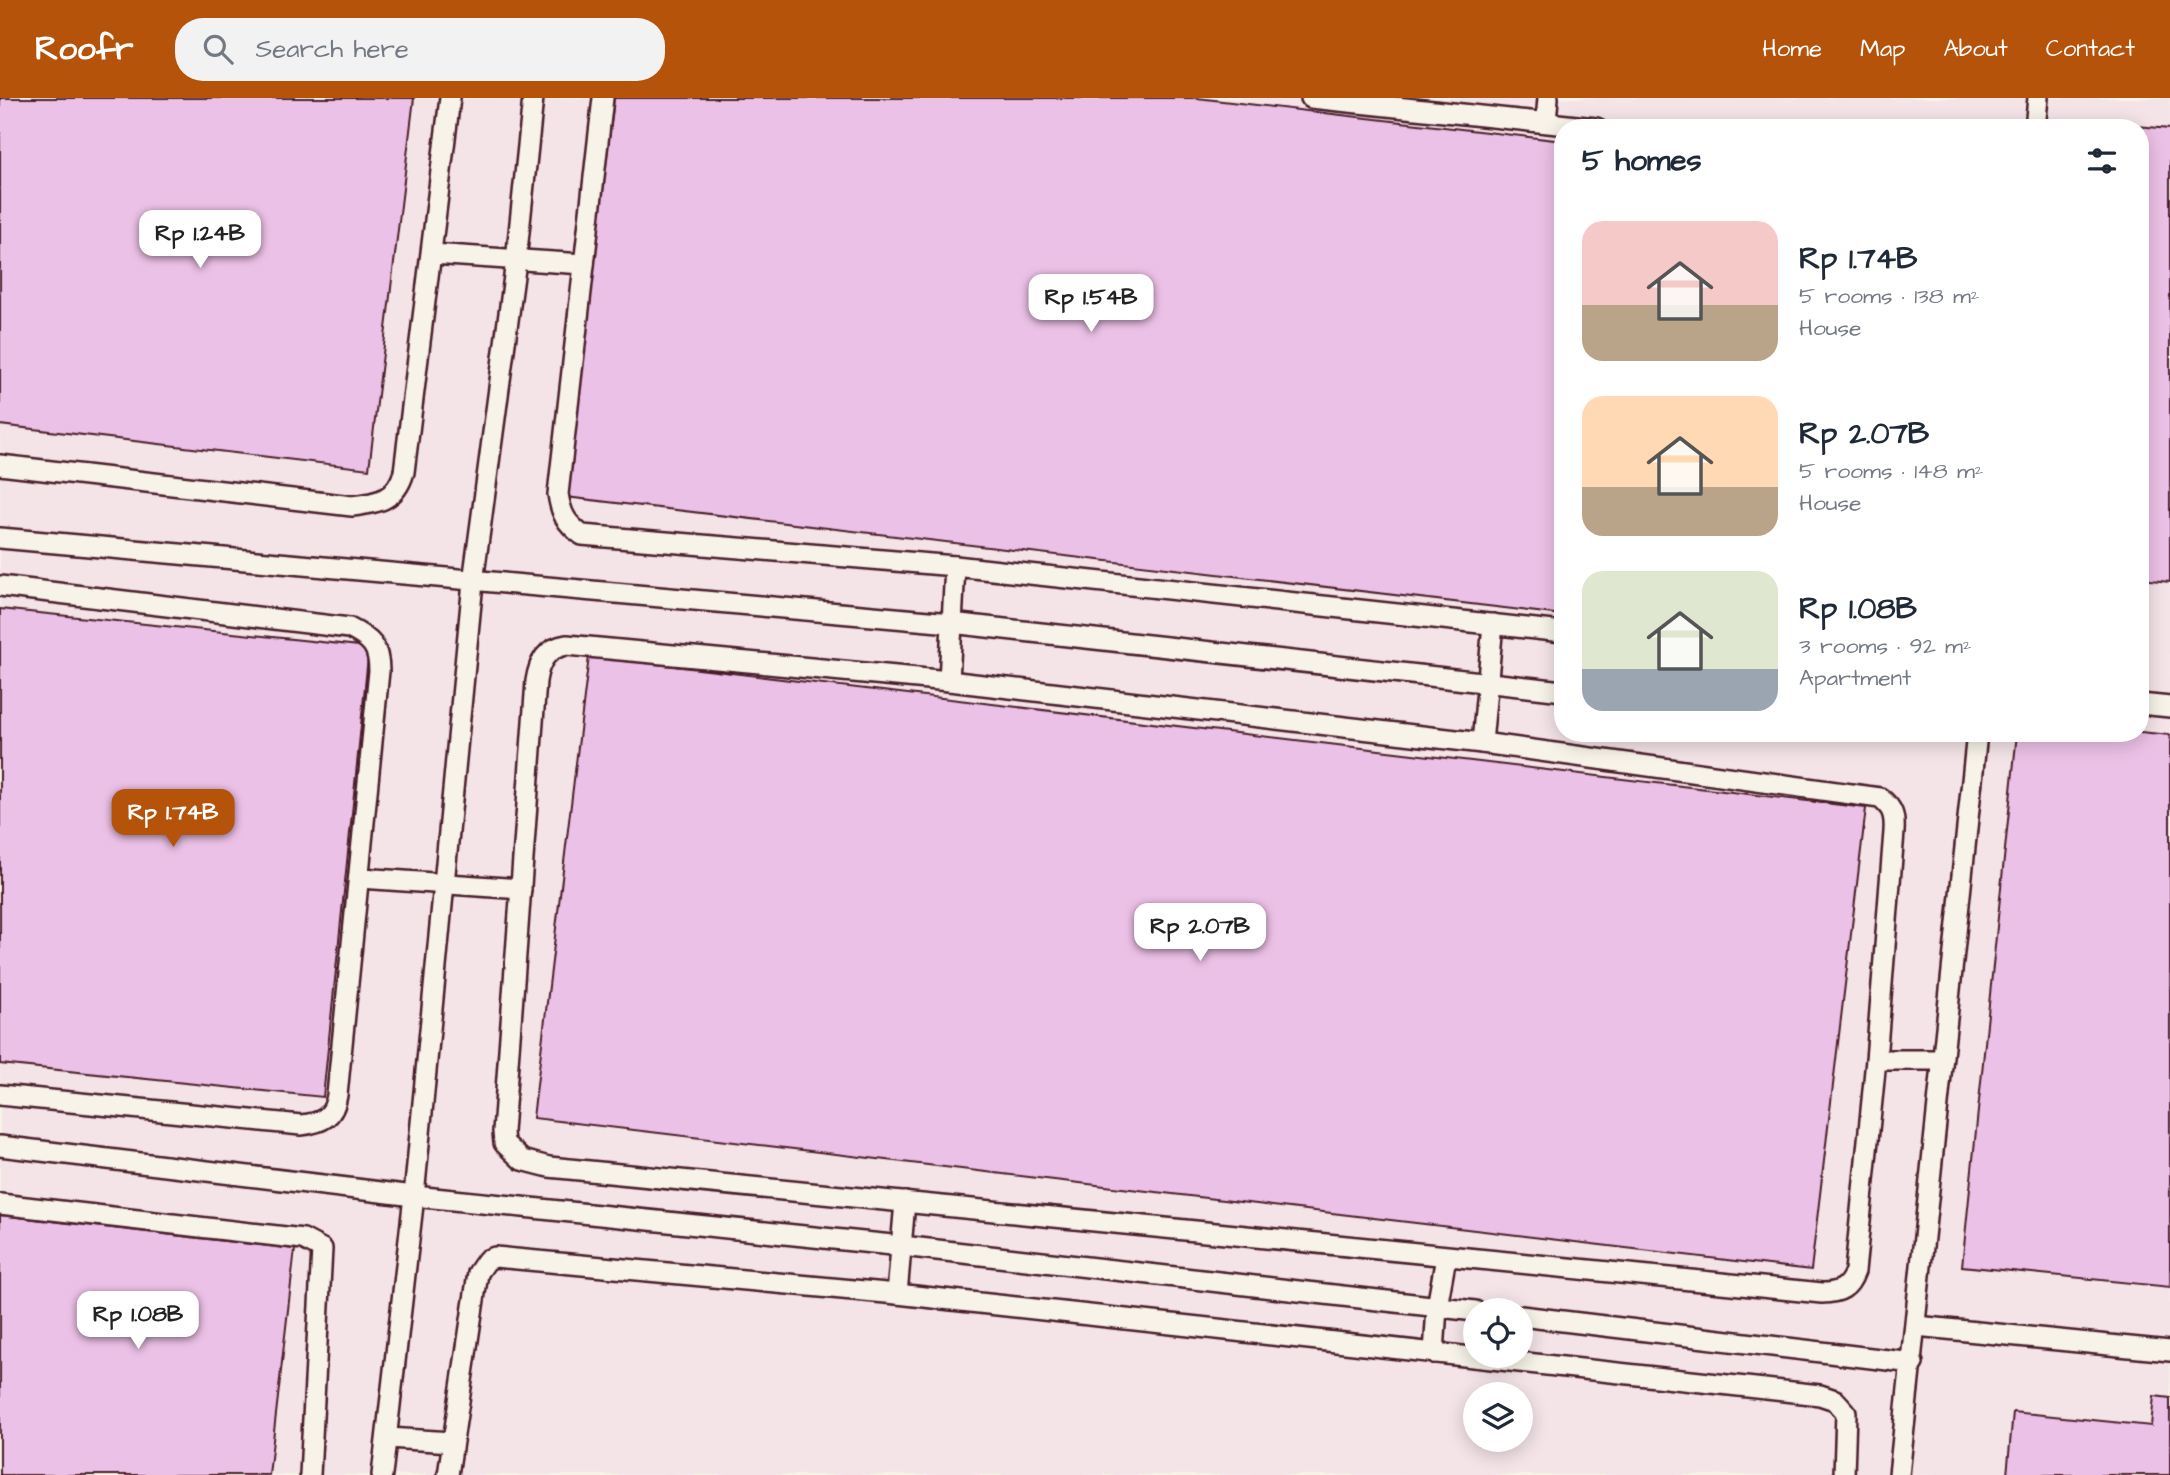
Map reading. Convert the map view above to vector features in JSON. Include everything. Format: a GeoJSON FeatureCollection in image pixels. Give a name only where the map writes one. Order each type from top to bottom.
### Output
{"type":"FeatureCollection","features":[{"type":"Feature","properties":{"kind":"lane"},"geometry":{"type":"LineString","coordinates":[[0,465],[352,506],[386,500],[394,493],[404,472],[450,98]]}},
{"type":"Feature","properties":{"kind":"lane"},"geometry":{"type":"LineString","coordinates":[[383,1475],[414,1196],[473,582],[516,261],[533,98]]}},
{"type":"Feature","properties":{"kind":"lane"},"geometry":{"type":"LineString","coordinates":[[603,98],[558,494],[561,511],[568,525],[582,535],[955,566],[1554,631]]}},
{"type":"Feature","properties":{"kind":"lane"},"geometry":{"type":"LineString","coordinates":[[1311,98],[1554,123]]}},
{"type":"Feature","properties":{"kind":"lane"},"geometry":{"type":"LineString","coordinates":[[1546,122],[1548,98]]}},
{"type":"Feature","properties":{"kind":"lane"},"geometry":{"type":"LineString","coordinates":[[2036,119],[2038,98]]}},
{"type":"Feature","properties":{"kind":"lane"},"geometry":{"type":"LineString","coordinates":[[432,254],[584,264]]}},
{"type":"Feature","properties":{"kind":"lane"},"geometry":{"type":"LineString","coordinates":[[0,538],[951,623],[1554,690]]}},
{"type":"Feature","properties":{"kind":"lane"},"geometry":{"type":"LineString","coordinates":[[949,681],[955,566]]}},
{"type":"Feature","properties":{"kind":"lane"},"geometry":{"type":"LineString","coordinates":[[0,586],[332,624],[349,628],[372,641],[379,652],[360,878],[337,1095],[335,1106],[323,1121],[301,1125],[0,1095]]}},
{"type":"Feature","properties":{"kind":"lane"},"geometry":{"type":"LineString","coordinates":[[1482,743],[1493,624]]}},
{"type":"Feature","properties":{"kind":"lane"},"geometry":{"type":"LineString","coordinates":[[566,645],[949,681],[1482,743],[1867,795],[1889,805],[1895,817],[1876,1060],[1855,1271],[1851,1283],[1835,1293],[1446,1257],[549,1167],[522,1160],[504,1143],[536,681],[539,666],[551,650],[566,645]]}},
{"type":"Feature","properties":{"kind":"lane"},"geometry":{"type":"LineString","coordinates":[[2149,705],[2170,707]]}},
{"type":"Feature","properties":{"kind":"lane"},"geometry":{"type":"LineString","coordinates":[[1899,1475],[1913,1363],[1976,742]]}},
{"type":"Feature","properties":{"kind":"lane"},"geometry":{"type":"LineString","coordinates":[[360,878],[521,889]]}},
{"type":"Feature","properties":{"kind":"lane"},"geometry":{"type":"LineString","coordinates":[[1876,1060],[1942,1060]]}},
{"type":"Feature","properties":{"kind":"lane"},"geometry":{"type":"LineString","coordinates":[[0,1146],[414,1196],[902,1246],[1463,1310]]}},
{"type":"Feature","properties":{"kind":"lane"},"geometry":{"type":"LineString","coordinates":[[897,1294],[905,1202]]}},
{"type":"Feature","properties":{"kind":"lane"},"geometry":{"type":"LineString","coordinates":[[0,1204],[303,1239],[321,1249],[310,1475]]}},
{"type":"Feature","properties":{"kind":"lane"},"geometry":{"type":"LineString","coordinates":[[448,1475],[478,1273],[487,1260],[495,1257],[897,1294],[1828,1396],[1842,1405],[1846,1412],[1843,1475]]}},
{"type":"Feature","properties":{"kind":"lane"},"geometry":{"type":"LineString","coordinates":[[1434,1353],[1437,1307],[1446,1257]]}},
{"type":"Feature","properties":{"kind":"lane"},"geometry":{"type":"LineString","coordinates":[[1533,1318],[1913,1363]]}},
{"type":"Feature","properties":{"kind":"lane"},"geometry":{"type":"LineString","coordinates":[[1916,1326],[2170,1351]]}},
{"type":"Feature","properties":{"kind":"lane"},"geometry":{"type":"LineString","coordinates":[[388,1438],[452,1442]]}},
{"type":"Feature","properties":{"kind":"shaded area"},"geometry":{"type":"Polygon","coordinates":[[[0,98],[2170,98],[2170,1475],[0,1475],[0,98]]]}},
{"type":"Feature","properties":{"kind":"building"},"geometry":{"type":"Polygon","coordinates":[[[0,98],[414,98],[369,469],[0,425],[0,98]]]}},
{"type":"Feature","properties":{"kind":"building"},"geometry":{"type":"Polygon","coordinates":[[[614,98],[1197,98],[1554,140],[1554,614],[566,497],[614,98]]]}},
{"type":"Feature","properties":{"kind":"building"},"geometry":{"type":"Polygon","coordinates":[[[2149,127],[2170,129],[2170,582],[2149,580],[2149,127]]]}},
{"type":"Feature","properties":{"kind":"building"},"geometry":{"type":"Polygon","coordinates":[[[0,609],[369,647],[323,1097],[0,1064],[0,609]]]}},
{"type":"Feature","properties":{"kind":"building"},"geometry":{"type":"Polygon","coordinates":[[[589,656],[1866,808],[1811,1270],[533,1118],[589,656]]]}},
{"type":"Feature","properties":{"kind":"building"},"geometry":{"type":"Polygon","coordinates":[[[2149,733],[2170,735],[2170,1287],[1962,1266],[2016,742],[2149,742],[2149,733]]]}},
{"type":"Feature","properties":{"kind":"building"},"geometry":{"type":"Polygon","coordinates":[[[0,1215],[295,1249],[269,1475],[0,1475],[0,1215]]]}},
{"type":"Feature","properties":{"kind":"building"},"geometry":{"type":"Polygon","coordinates":[[[2154,1396],[2170,1398],[2170,1475],[2007,1475],[2013,1412],[2151,1426],[2154,1396]]]}}]}
